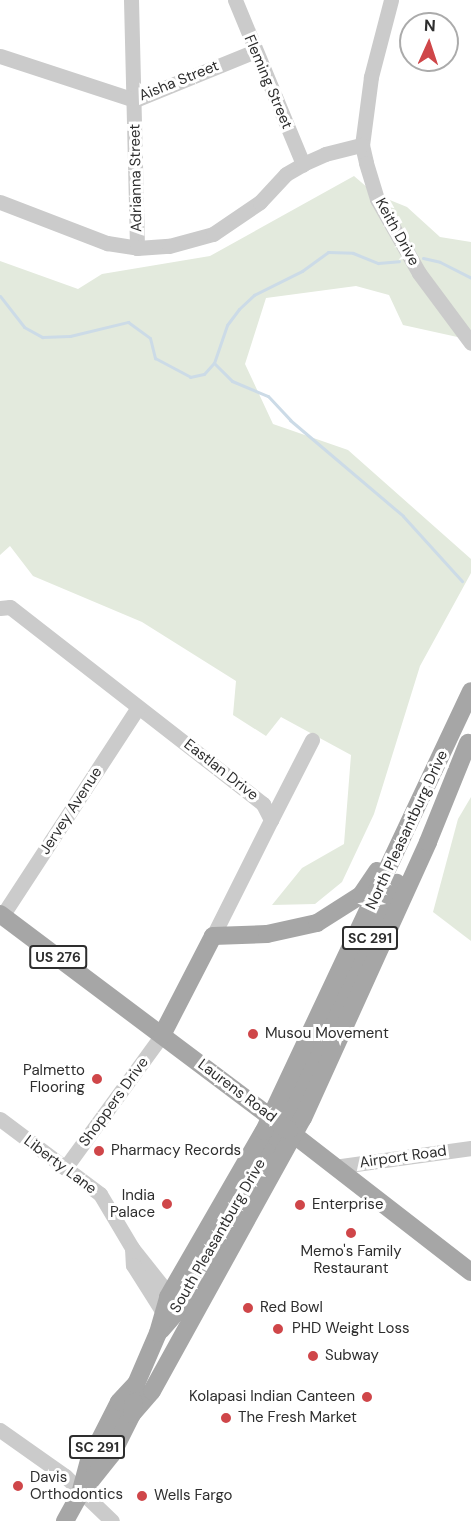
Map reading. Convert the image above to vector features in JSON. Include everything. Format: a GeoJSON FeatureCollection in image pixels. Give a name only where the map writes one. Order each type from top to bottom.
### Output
{"type":"FeatureCollection","features":[{"type":"Feature","properties":{"kind":"main road","name":"North Pleasantburg Drive"},"geometry":{"type":"LineString","coordinates":[[280,1133],[416,812],[471,691]]}},
{"type":"Feature","properties":{"kind":"main road"},"geometry":{"type":"LineString","coordinates":[[132,1414],[152,1391],[428,843],[470,740]]}},
{"type":"Feature","properties":{"kind":"main road"},"geometry":{"type":"LineString","coordinates":[[162,1035],[213,936],[296,930],[337,914],[361,895],[416,812]]}},
{"type":"Feature","properties":{"kind":"main road","name":"Laurens Road"},"geometry":{"type":"LineString","coordinates":[[1,915],[264,1112],[280,1133],[334,1167],[471,1272]]}},
{"type":"Feature","properties":{"kind":"main road","name":"South Pleasantburg Drive"},"geometry":{"type":"LineString","coordinates":[[136,1384],[171,1306],[280,1133]]}},
{"type":"Feature","properties":{"kind":"main road","name":"SC 291"},"geometry":{"type":"LineString","coordinates":[[80,1494],[102,1471],[132,1414],[136,1384]]}},
{"type":"Feature","properties":{"kind":"main road","name":"SC 291"},"geometry":{"type":"LineString","coordinates":[[65,1521],[80,1494],[89,1461],[118,1402],[136,1384]]}},
{"type":"Feature","properties":{"kind":"street","name":"Adrianna Street"},"geometry":{"type":"LineString","coordinates":[[130,0],[135,100],[137,248]]}},
{"type":"Feature","properties":{"kind":"street","name":"Fleming Street"},"geometry":{"type":"LineString","coordinates":[[235,0],[303,164]]}},
{"type":"Feature","properties":{"kind":"street","name":"Keith Drive"},"geometry":{"type":"LineString","coordinates":[[391,0],[371,73],[362,145],[377,199],[419,273],[471,343]]}},
{"type":"Feature","properties":{"kind":"street","name":"Aisha Street"},"geometry":{"type":"LineString","coordinates":[[0,56],[135,100],[255,51]]}},
{"type":"Feature","properties":{"kind":"street"},"geometry":{"type":"LineString","coordinates":[[0,202],[107,243],[137,248],[169,246],[213,234],[260,202],[286,174],[303,164],[325,154],[362,145]]}},
{"type":"Feature","properties":{"kind":"street","name":"Eastlan Drive"},"geometry":{"type":"LineString","coordinates":[[0,608],[10,607],[259,800],[271,820]]}},
{"type":"Feature","properties":{"kind":"street","name":"Jervey Avenue"},"geometry":{"type":"LineString","coordinates":[[1,915],[138,707]]}},
{"type":"Feature","properties":{"kind":"street"},"geometry":{"type":"LineString","coordinates":[[213,936],[312,741]]}},
{"type":"Feature","properties":{"kind":"street","name":"Shoppers Drive"},"geometry":{"type":"LineString","coordinates":[[66,1168],[162,1035]]}},
{"type":"Feature","properties":{"kind":"street","name":"Liberty Lane"},"geometry":{"type":"LineString","coordinates":[[0,1119],[100,1194],[132,1248],[160,1279],[171,1306]]}},
{"type":"Feature","properties":{"kind":"street","name":"Airport Road"},"geometry":{"type":"LineString","coordinates":[[334,1167],[471,1148]]}},
{"type":"Feature","properties":{"kind":"street"},"geometry":{"type":"LineString","coordinates":[[0,1430],[64,1476],[80,1494],[112,1521]]}},
{"type":"Feature","properties":{"kind":"shaded area"},"geometry":{"type":"Polygon","coordinates":[[[354,176],[375,194],[407,207],[440,237],[471,242],[471,340],[403,325],[389,295],[356,286],[266,298],[245,364],[273,424],[348,450],[471,559],[471,573],[420,666],[374,814],[342,882],[315,904],[272,905],[302,868],[344,844],[351,755],[281,717],[266,736],[233,715],[236,681],[142,622],[33,576],[10,546],[0,555],[0,261],[78,289],[102,274],[210,256],[354,176]]]}},
{"type":"Feature","properties":{"kind":"shaded area"},"geometry":{"type":"Polygon","coordinates":[[[471,797],[471,941],[433,912],[458,819],[471,797]]]}},
{"type":"Feature","properties":{"kind":"waterway"},"geometry":{"type":"LineString","coordinates":[[214,363],[227,325],[239,309],[254,295],[302,271],[328,252],[353,253],[378,263],[399,261]]}},
{"type":"Feature","properties":{"kind":"waterway"},"geometry":{"type":"LineString","coordinates":[[423,258],[440,262],[471,278]]}},
{"type":"Feature","properties":{"kind":"waterway"},"geometry":{"type":"LineString","coordinates":[[0,296],[24,327],[42,337],[70,336],[128,322],[150,338],[155,358],[190,377],[204,374],[214,363],[232,381],[268,396],[290,420],[403,516],[462,581]]}},
{"type":"Feature","properties":{"kind":"place","name":"Musou Movement"},"geometry":{"type":"Point","coordinates":[253,1034]}},
{"type":"Feature","properties":{"kind":"place","name":"Palmetto Flooring"},"geometry":{"type":"Point","coordinates":[97,1079]}},
{"type":"Feature","properties":{"kind":"place","name":"Pharmacy Records"},"geometry":{"type":"Point","coordinates":[99,1151]}},
{"type":"Feature","properties":{"kind":"place","name":"India Palace"},"geometry":{"type":"Point","coordinates":[167,1204]}},
{"type":"Feature","properties":{"kind":"place","name":"Enterprise"},"geometry":{"type":"Point","coordinates":[300,1205]}},
{"type":"Feature","properties":{"kind":"place","name":"Memo's Family Restaurant"},"geometry":{"type":"Point","coordinates":[351,1233]}},
{"type":"Feature","properties":{"kind":"place","name":"Red Bowl"},"geometry":{"type":"Point","coordinates":[248,1308]}},
{"type":"Feature","properties":{"kind":"place","name":"PHD Weight Loss"},"geometry":{"type":"Point","coordinates":[278,1329]}},
{"type":"Feature","properties":{"kind":"place","name":"Subway"},"geometry":{"type":"Point","coordinates":[313,1356]}},
{"type":"Feature","properties":{"kind":"place","name":"Kolapasi Indian Canteen"},"geometry":{"type":"Point","coordinates":[367,1397]}},
{"type":"Feature","properties":{"kind":"place","name":"The Fresh Market"},"geometry":{"type":"Point","coordinates":[226,1418]}},
{"type":"Feature","properties":{"kind":"place","name":"Davis Orthodontics"},"geometry":{"type":"Point","coordinates":[18,1486]}},
{"type":"Feature","properties":{"kind":"place","name":"Wells Fargo"},"geometry":{"type":"Point","coordinates":[142,1496]}}]}
